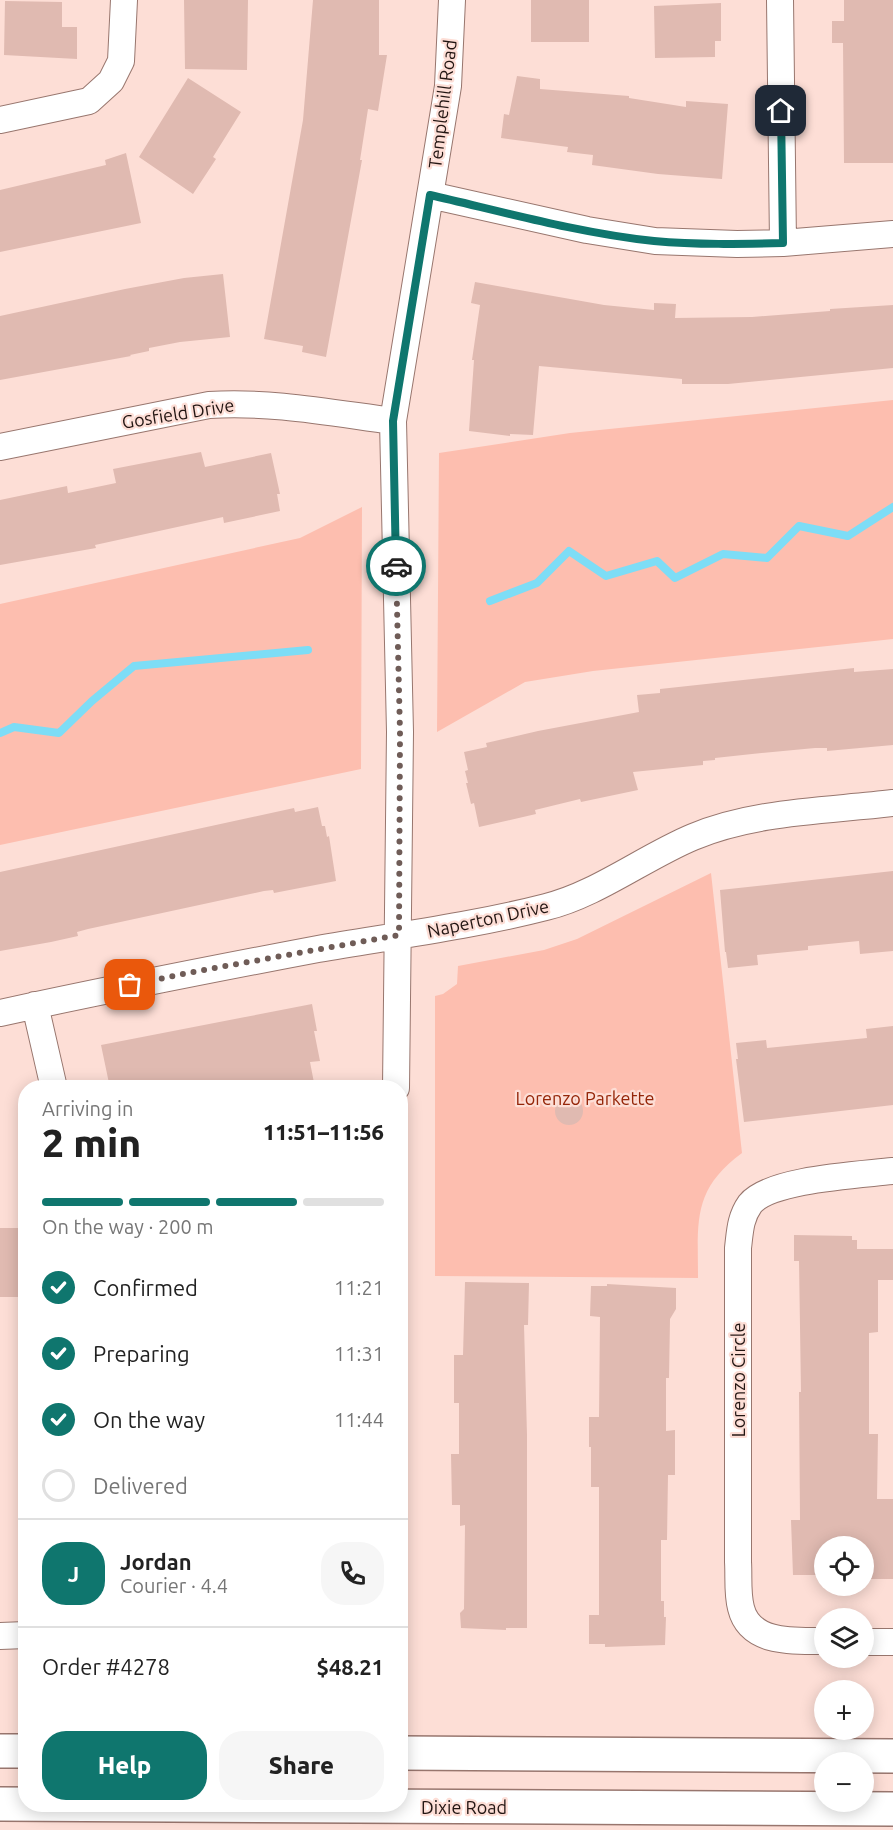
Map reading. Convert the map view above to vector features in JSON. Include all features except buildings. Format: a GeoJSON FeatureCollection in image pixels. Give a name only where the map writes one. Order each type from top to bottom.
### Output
{"type":"FeatureCollection","features":[{"type":"Feature","properties":{"kind":"main road"},"geometry":{"type":"LineString","coordinates":[[0,1751],[18,1751]]}},
{"type":"Feature","properties":{"kind":"main road"},"geometry":{"type":"LineString","coordinates":[[408,1753],[893,1756]]}},
{"type":"Feature","properties":{"kind":"main road","name":"Dixie Road"},"geometry":{"type":"LineString","coordinates":[[0,1804],[18,1804]]}},
{"type":"Feature","properties":{"kind":"main road","name":"Dixie Road"},"geometry":{"type":"LineString","coordinates":[[312,1812],[390,1814],[893,1809]]}},
{"type":"Feature","properties":{"kind":"street"},"geometry":{"type":"LineString","coordinates":[[0,120],[88,100],[111,81],[121,61],[124,0]]}},
{"type":"Feature","properties":{"kind":"street","name":"Templehill Road"},"geometry":{"type":"LineString","coordinates":[[399,935],[400,732],[393,421],[448,86],[452,0]]}},
{"type":"Feature","properties":{"kind":"street"},"geometry":{"type":"LineString","coordinates":[[780,0],[783,243]]}},
{"type":"Feature","properties":{"kind":"street"},"geometry":{"type":"LineString","coordinates":[[430,195],[587,230],[655,241],[783,243],[893,234]]}},
{"type":"Feature","properties":{"kind":"street","name":"Gosfield Drive"},"geometry":{"type":"LineString","coordinates":[[0,447],[219,404],[265,404],[393,421]]}},
{"type":"Feature","properties":{"kind":"street","name":"Naperton Drive"},"geometry":{"type":"LineString","coordinates":[[0,1013],[198,971],[494,920],[550,906],[598,886],[648,858],[693,837],[736,822],[893,803]]}},
{"type":"Feature","properties":{"kind":"street"},"geometry":{"type":"LineString","coordinates":[[396,1080],[399,935]]}},
{"type":"Feature","properties":{"kind":"street"},"geometry":{"type":"LineString","coordinates":[[35,1005],[52,1080]]}},
{"type":"Feature","properties":{"kind":"street","name":"Lorenzo Circle"},"geometry":{"type":"LineString","coordinates":[[814,1641],[781,1640],[763,1635],[750,1624],[742,1611],[738,1562],[738,1248],[741,1219],[752,1202],[772,1190],[806,1182],[893,1171]]}},
{"type":"Feature","properties":{"kind":"street"},"geometry":{"type":"LineString","coordinates":[[0,1636],[18,1635]]}},
{"type":"Feature","properties":{"kind":"street"},"geometry":{"type":"LineString","coordinates":[[874,1642],[893,1642]]}},
{"type":"Feature","properties":{"kind":"green space"},"geometry":{"type":"Polygon","coordinates":[[[893,400],[893,639],[593,671],[525,682],[437,732],[439,453],[570,433],[893,400]]]}},
{"type":"Feature","properties":{"kind":"green space"},"geometry":{"type":"Polygon","coordinates":[[[362,507],[361,769],[0,845],[0,604],[300,538],[362,507]]]}},
{"type":"Feature","properties":{"kind":"green space","name":"Lorenzo Parkette"},"geometry":{"type":"Polygon","coordinates":[[[711,873],[742,1153],[714,1180],[701,1208],[698,1278],[435,1276],[435,996],[443,994],[457,984],[458,966],[544,950],[577,939],[711,873]]]}},
{"type":"Feature","properties":{"kind":"waterway"},"geometry":{"type":"LineString","coordinates":[[490,601],[537,583],[569,551],[606,576],[657,561],[675,578],[723,554],[767,558],[799,526],[848,536],[893,507]]}},
{"type":"Feature","properties":{"kind":"waterway"},"geometry":{"type":"LineString","coordinates":[[0,733],[14,727],[59,733],[92,701],[134,666],[308,650]]}},
{"type":"Feature","properties":{"kind":"way so far"},"geometry":{"type":"LineString","coordinates":[[130,985],[399,935],[400,732],[396,566]]}},
{"type":"Feature","properties":{"kind":"route"},"geometry":{"type":"LineString","coordinates":[[396,566],[393,421],[430,195],[587,230],[655,241],[783,243],[781,111]]}}]}
